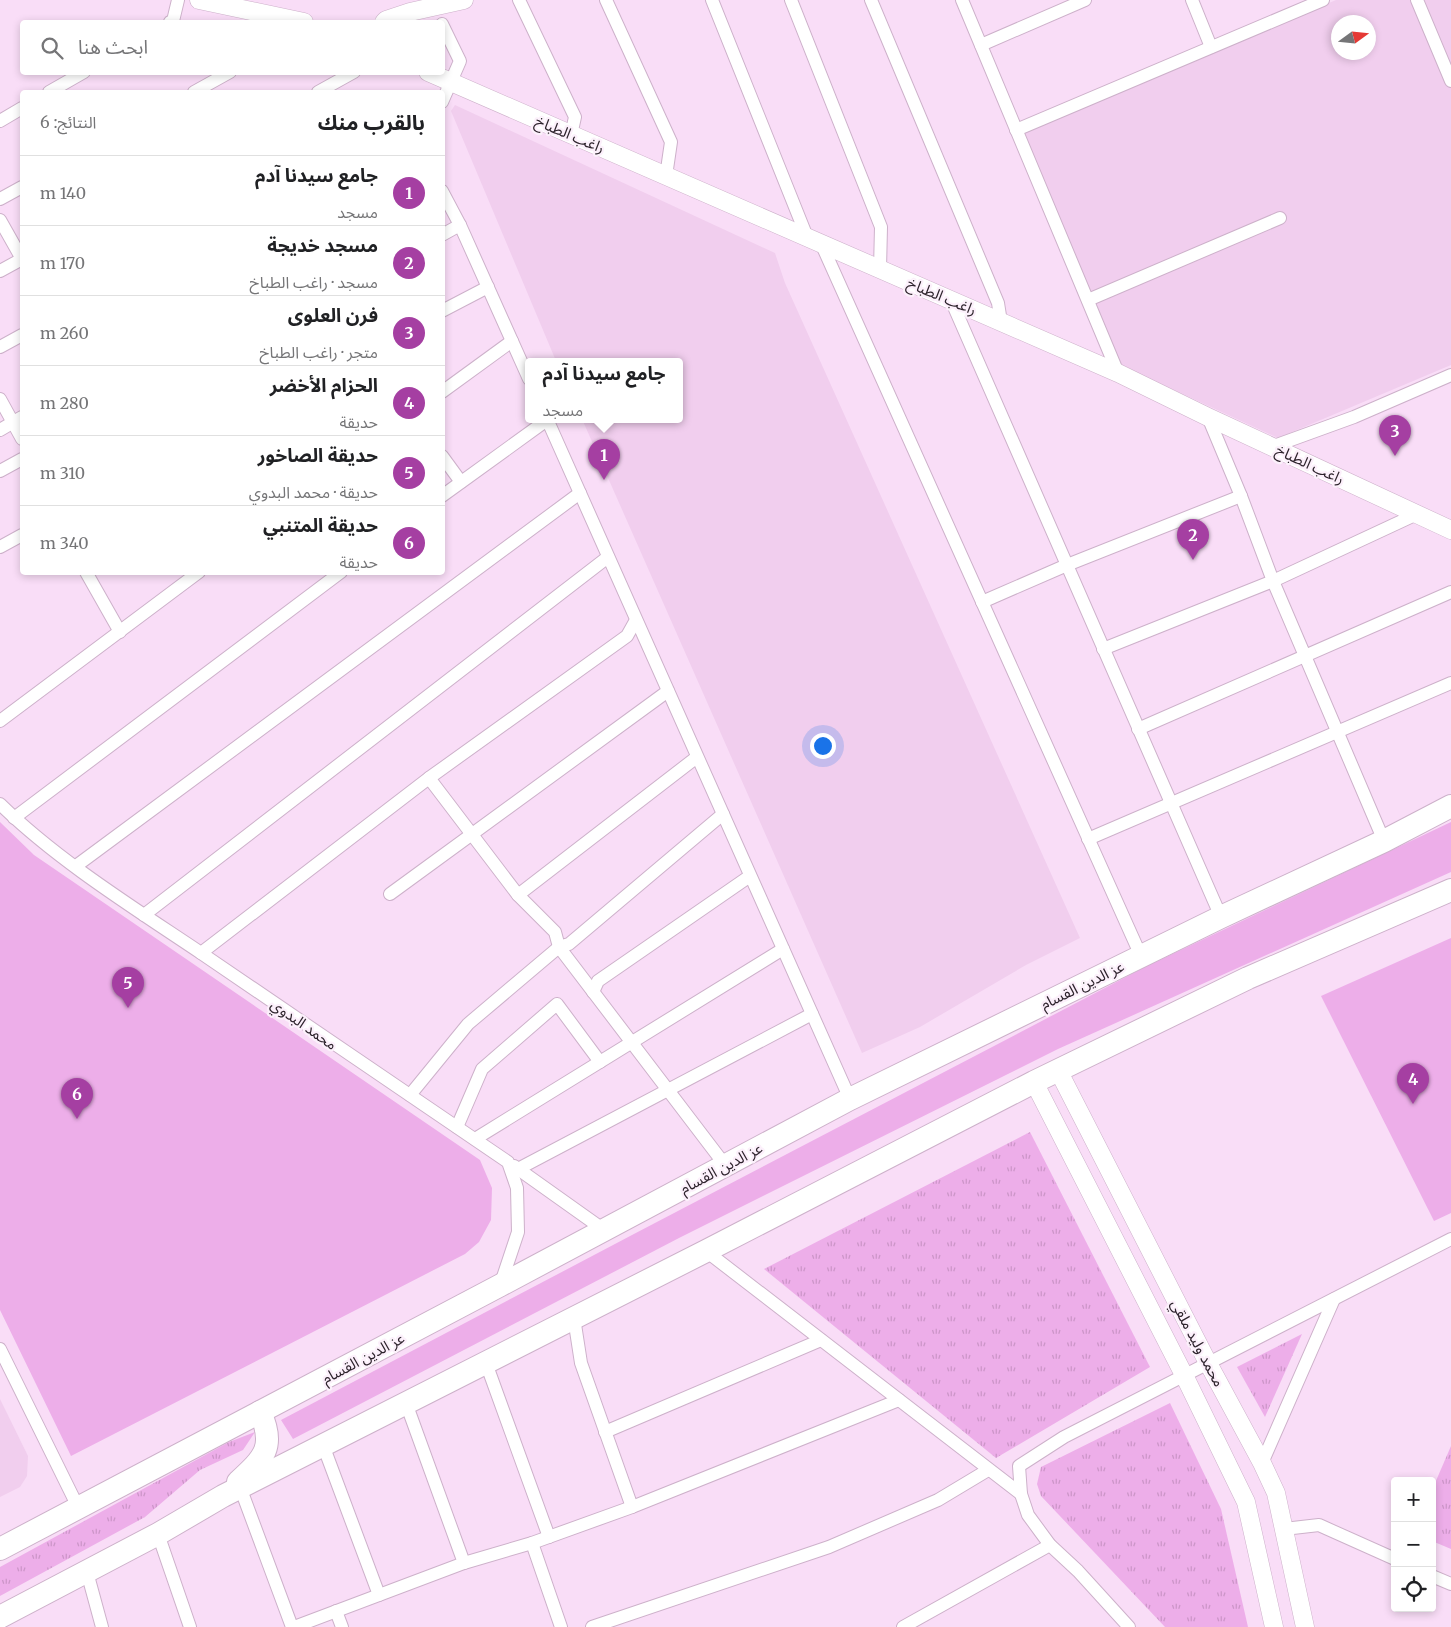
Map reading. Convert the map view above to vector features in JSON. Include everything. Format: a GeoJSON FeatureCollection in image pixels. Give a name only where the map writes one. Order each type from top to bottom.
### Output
{"type":"FeatureCollection","features":[{"type":"Feature","properties":{"kind":"highway","name":"عز الدين القسام"},"geometry":{"type":"LineString","coordinates":[[0,1549],[850,1099],[1220,917],[1384,841],[1451,806]]}},
{"type":"Feature","properties":{"kind":"highway"},"geometry":{"type":"LineString","coordinates":[[0,1617],[158,1534],[232,1492],[1034,1082],[1248,978],[1451,890]]}},
{"type":"Feature","properties":{"kind":"highway"},"geometry":{"type":"LineString","coordinates":[[232,1492],[262,1456],[269,1442],[266,1424],[260,1412]]}},
{"type":"Feature","properties":{"kind":"street"},"geometry":{"type":"LineString","coordinates":[[173,20],[178,0]]}},
{"type":"Feature","properties":{"kind":"street"},"geometry":{"type":"LineString","coordinates":[[199,0],[294,20]]}},
{"type":"Feature","properties":{"kind":"street"},"geometry":{"type":"LineString","coordinates":[[386,20],[410,12],[437,13],[464,0]]}},
{"type":"Feature","properties":{"kind":"street"},"geometry":{"type":"LineString","coordinates":[[520,0],[575,118],[571,135]]}},
{"type":"Feature","properties":{"kind":"street"},"geometry":{"type":"LineString","coordinates":[[606,0],[672,142],[666,176]]}},
{"type":"Feature","properties":{"kind":"street"},"geometry":{"type":"LineString","coordinates":[[712,0],[814,240],[982,602],[1140,956]]}},
{"type":"Feature","properties":{"kind":"street"},"geometry":{"type":"LineString","coordinates":[[791,0],[881,227],[880,269]]}},
{"type":"Feature","properties":{"kind":"street"},"geometry":{"type":"LineString","coordinates":[[871,0],[998,303],[1001,322]]}},
{"type":"Feature","properties":{"kind":"street"},"geometry":{"type":"LineString","coordinates":[[962,0],[1118,373]]}},
{"type":"Feature","properties":{"kind":"street"},"geometry":{"type":"LineString","coordinates":[[981,45],[1062,5],[1085,0]]}},
{"type":"Feature","properties":{"kind":"street"},"geometry":{"type":"LineString","coordinates":[[1192,0],[1211,47]]}},
{"type":"Feature","properties":{"kind":"street"},"geometry":{"type":"LineString","coordinates":[[1016,130],[1323,0]]}},
{"type":"Feature","properties":{"kind":"street"},"geometry":{"type":"LineString","coordinates":[[1417,0],[1451,81]]}},
{"type":"Feature","properties":{"kind":"street"},"geometry":{"type":"LineString","coordinates":[[445,30],[460,61],[445,95]]}},
{"type":"Feature","properties":{"kind":"street"},"geometry":{"type":"LineString","coordinates":[[52,90],[79,75]]}},
{"type":"Feature","properties":{"kind":"street"},"geometry":{"type":"LineString","coordinates":[[198,90],[225,75]]}},
{"type":"Feature","properties":{"kind":"street"},"geometry":{"type":"LineString","coordinates":[[322,90],[349,75]]}},
{"type":"Feature","properties":{"kind":"street","name":"راغب الطباخ"},"geometry":{"type":"LineString","coordinates":[[435,75],[1118,373],[1451,530]]}},
{"type":"Feature","properties":{"kind":"street"},"geometry":{"type":"LineString","coordinates":[[0,121],[20,109]]}},
{"type":"Feature","properties":{"kind":"street"},"geometry":{"type":"LineString","coordinates":[[0,199],[20,188]]}},
{"type":"Feature","properties":{"kind":"street"},"geometry":{"type":"LineString","coordinates":[[445,198],[460,225],[525,370]]}},
{"type":"Feature","properties":{"kind":"street"},"geometry":{"type":"LineString","coordinates":[[1088,300],[1280,218]]}},
{"type":"Feature","properties":{"kind":"street"},"geometry":{"type":"LineString","coordinates":[[0,220],[20,255]]}},
{"type":"Feature","properties":{"kind":"street"},"geometry":{"type":"LineString","coordinates":[[445,233],[460,225]]}},
{"type":"Feature","properties":{"kind":"street"},"geometry":{"type":"LineString","coordinates":[[0,271],[20,260]]}},
{"type":"Feature","properties":{"kind":"street"},"geometry":{"type":"LineString","coordinates":[[445,309],[488,287]]}},
{"type":"Feature","properties":{"kind":"street"},"geometry":{"type":"LineString","coordinates":[[951,300],[1220,917]]}},
{"type":"Feature","properties":{"kind":"street"},"geometry":{"type":"LineString","coordinates":[[0,347],[20,336]]}},
{"type":"Feature","properties":{"kind":"street"},"geometry":{"type":"LineString","coordinates":[[445,390],[512,341]]}},
{"type":"Feature","properties":{"kind":"street"},"geometry":{"type":"LineString","coordinates":[[1274,446],[1354,417],[1451,375]]}},
{"type":"Feature","properties":{"kind":"street"},"geometry":{"type":"LineString","coordinates":[[0,399],[18,420],[0,430]]}},
{"type":"Feature","properties":{"kind":"street"},"geometry":{"type":"LineString","coordinates":[[1208,417],[1241,496],[1273,581],[1384,841]]}},
{"type":"Feature","properties":{"kind":"street"},"geometry":{"type":"LineString","coordinates":[[445,494],[542,423]]}},
{"type":"Feature","properties":{"kind":"street"},"geometry":{"type":"LineString","coordinates":[[549,423],[850,1099]]}},
{"type":"Feature","properties":{"kind":"street"},"geometry":{"type":"LineString","coordinates":[[0,471],[20,460]]}},
{"type":"Feature","properties":{"kind":"street"},"geometry":{"type":"LineString","coordinates":[[445,460],[461,482]]}},
{"type":"Feature","properties":{"kind":"street"},"geometry":{"type":"LineString","coordinates":[[76,866],[580,493]]}},
{"type":"Feature","properties":{"kind":"street"},"geometry":{"type":"LineString","coordinates":[[982,602],[1067,565],[1241,496]]}},
{"type":"Feature","properties":{"kind":"street"},"geometry":{"type":"LineString","coordinates":[[1104,649],[1273,581],[1417,514]]}},
{"type":"Feature","properties":{"kind":"street"},"geometry":{"type":"LineString","coordinates":[[0,547],[20,536]]}},
{"type":"Feature","properties":{"kind":"street"},"geometry":{"type":"LineString","coordinates":[[144,915],[608,557]]}},
{"type":"Feature","properties":{"kind":"street"},"geometry":{"type":"LineString","coordinates":[[88,575],[120,632]]}},
{"type":"Feature","properties":{"kind":"street"},"geometry":{"type":"LineString","coordinates":[[0,721],[196,575]]}},
{"type":"Feature","properties":{"kind":"street"},"geometry":{"type":"LineString","coordinates":[[14,818],[337,575]]}},
{"type":"Feature","properties":{"kind":"street"},"geometry":{"type":"LineString","coordinates":[[1138,729],[1451,592]]}},
{"type":"Feature","properties":{"kind":"street"},"geometry":{"type":"LineString","coordinates":[[201,953],[429,778],[627,636],[636,620]]}},
{"type":"Feature","properties":{"kind":"street"},"geometry":{"type":"LineString","coordinates":[[1088,839],[1451,683]]}},
{"type":"Feature","properties":{"kind":"street"},"geometry":{"type":"LineString","coordinates":[[390,894],[668,691]]}},
{"type":"Feature","properties":{"kind":"street"},"geometry":{"type":"LineString","coordinates":[[518,895],[697,757]]}},
{"type":"Feature","properties":{"kind":"street"},"geometry":{"type":"LineString","coordinates":[[429,778],[518,895],[555,932],[559,947],[725,1165]]}},
{"type":"Feature","properties":{"kind":"street","name":"محمد البدوي"},"geometry":{"type":"LineString","coordinates":[[0,804],[14,818],[76,866],[144,915],[513,1165],[604,1230]]}},
{"type":"Feature","properties":{"kind":"street"},"geometry":{"type":"LineString","coordinates":[[410,1095],[468,1024],[559,947],[569,944],[723,814]]}},
{"type":"Feature","properties":{"kind":"street"},"geometry":{"type":"LineString","coordinates":[[592,992],[598,981],[750,876]]}},
{"type":"Feature","properties":{"kind":"street"},"geometry":{"type":"LineString","coordinates":[[475,1139],[783,949]]}},
{"type":"Feature","properties":{"kind":"street"},"geometry":{"type":"LineString","coordinates":[[457,1127],[482,1069],[557,1004],[600,1062]]}},
{"type":"Feature","properties":{"kind":"street"},"geometry":{"type":"LineString","coordinates":[[499,1286],[518,1232],[517,1188],[513,1165],[668,1090],[812,1014]]}},
{"type":"Feature","properties":{"kind":"street","name":"محمد وليد ملقي"},"geometry":{"type":"LineString","coordinates":[[1058,1070],[1208,1363],[1262,1463],[1276,1494],[1306,1627]]}},
{"type":"Feature","properties":{"kind":"street","name":"محمد وليد ملقي"},"geometry":{"type":"LineString","coordinates":[[1034,1082],[1246,1502],[1274,1627]]}},
{"type":"Feature","properties":{"kind":"street"},"geometry":{"type":"LineString","coordinates":[[1129,1627],[1078,1571],[1050,1545],[1028,1515],[1022,1494],[1019,1466],[1064,1437],[1451,1239]]}},
{"type":"Feature","properties":{"kind":"street"},"geometry":{"type":"LineString","coordinates":[[706,1251],[988,1470],[1022,1494]]}},
{"type":"Feature","properties":{"kind":"street"},"geometry":{"type":"LineString","coordinates":[[1262,1463],[1334,1299]]}},
{"type":"Feature","properties":{"kind":"street"},"geometry":{"type":"LineString","coordinates":[[574,1318],[581,1363],[632,1507]]}},
{"type":"Feature","properties":{"kind":"street"},"geometry":{"type":"LineString","coordinates":[[605,1432],[821,1340]]}},
{"type":"Feature","properties":{"kind":"street"},"geometry":{"type":"LineString","coordinates":[[0,1349],[78,1507]]}},
{"type":"Feature","properties":{"kind":"street"},"geometry":{"type":"LineString","coordinates":[[486,1362],[549,1536]]}},
{"type":"Feature","properties":{"kind":"street"},"geometry":{"type":"LineString","coordinates":[[232,1492],[293,1627],[464,1563],[532,1543],[632,1507],[899,1400]]}},
{"type":"Feature","properties":{"kind":"street"},"geometry":{"type":"LineString","coordinates":[[406,1403],[464,1563]]}},
{"type":"Feature","properties":{"kind":"street"},"geometry":{"type":"LineString","coordinates":[[323,1445],[380,1595]]}},
{"type":"Feature","properties":{"kind":"street"},"geometry":{"type":"LineString","coordinates":[[592,1627],[829,1547],[938,1500],[988,1470]]}},
{"type":"Feature","properties":{"kind":"street"},"geometry":{"type":"LineString","coordinates":[[1284,1529],[1319,1525],[1391,1557]]}},
{"type":"Feature","properties":{"kind":"street"},"geometry":{"type":"LineString","coordinates":[[158,1534],[190,1627]]}},
{"type":"Feature","properties":{"kind":"street"},"geometry":{"type":"LineString","coordinates":[[532,1543],[561,1627]]}},
{"type":"Feature","properties":{"kind":"street"},"geometry":{"type":"LineString","coordinates":[[903,1627],[920,1623],[1050,1545]]}},
{"type":"Feature","properties":{"kind":"street"},"geometry":{"type":"LineString","coordinates":[[87,1572],[102,1627]]}},
{"type":"Feature","properties":{"kind":"street"},"geometry":{"type":"LineString","coordinates":[[1436,1578],[1451,1584]]}},
{"type":"Feature","properties":{"kind":"street"},"geometry":{"type":"LineString","coordinates":[[336,1611],[342,1627]]}},
{"type":"Feature","properties":{"kind":"street"},"geometry":{"type":"LineString","coordinates":[[0,1623],[1,1627]]}},
{"type":"Feature","properties":{"kind":"shaded area"},"geometry":{"type":"Polygon","coordinates":[[[1336,0],[1451,0],[1451,365],[1278,438],[1122,366],[1023,132],[1336,0]]]}},
{"type":"Feature","properties":{"kind":"shaded area"},"geometry":{"type":"Polygon","coordinates":[[[455,105],[775,253],[785,283],[1080,938],[1026,965],[920,1027],[862,1053],[584,423],[683,423],[683,358],[555,358],[451,111],[455,105]]]}},
{"type":"Feature","properties":{"kind":"shaded area"},"geometry":{"type":"Polygon","coordinates":[[[0,1399],[28,1456],[27,1476],[20,1487],[0,1497],[0,1399]]]}},
{"type":"Feature","properties":{"kind":"green space"},"geometry":{"type":"Polygon","coordinates":[[[0,822],[34,855],[480,1160],[492,1188],[491,1220],[479,1242],[465,1254],[71,1456],[0,1310],[0,822]]]}},
{"type":"Feature","properties":{"kind":"green space"},"geometry":{"type":"Polygon","coordinates":[[[1451,822],[1451,872],[1058,1049],[679,1238],[293,1439],[281,1420],[1147,966],[1451,822]]]}},
{"type":"Feature","properties":{"kind":"green space"},"geometry":{"type":"Polygon","coordinates":[[[1451,938],[1451,1213],[1434,1221],[1321,996],[1451,938]]]}},
{"type":"Feature","properties":{"kind":"green space"},"geometry":{"type":"Polygon","coordinates":[[[1030,1132],[1150,1367],[996,1458],[764,1269],[1030,1132]]]}},
{"type":"Feature","properties":{"kind":"green space"},"geometry":{"type":"Polygon","coordinates":[[[1302,1334],[1265,1417],[1237,1367],[1302,1334]]]}},
{"type":"Feature","properties":{"kind":"green space"},"geometry":{"type":"Polygon","coordinates":[[[1170,1403],[1221,1509],[1248,1627],[1165,1627],[1041,1496],[1037,1484],[1041,1467],[1170,1403]]]}},
{"type":"Feature","properties":{"kind":"green space"},"geometry":{"type":"Polygon","coordinates":[[[255,1432],[243,1450],[200,1470],[145,1517],[0,1596],[0,1567],[229,1442],[255,1432]]]}},
{"type":"Feature","properties":{"kind":"green space"},"geometry":{"type":"Polygon","coordinates":[[[1451,1446],[1451,1549],[1436,1543],[1436,1481],[1451,1446]]]}},
{"type":"Feature","properties":{"kind":"place","name":"فرن العلوى"},"geometry":{"type":"Point","coordinates":[1395,456]}},
{"type":"Feature","properties":{"kind":"place","name":"جامع سيدنا آدم"},"geometry":{"type":"Point","coordinates":[604,480]}},
{"type":"Feature","properties":{"kind":"place","name":"مسجد خديجة"},"geometry":{"type":"Point","coordinates":[1193,560]}},
{"type":"Feature","properties":{"kind":"place","name":"حديقة الصاخور"},"geometry":{"type":"Point","coordinates":[128,1008]}},
{"type":"Feature","properties":{"kind":"place","name":"الحزام الأخضر"},"geometry":{"type":"Point","coordinates":[1413,1104]}},
{"type":"Feature","properties":{"kind":"place","name":"حديقة المتنبي"},"geometry":{"type":"Point","coordinates":[77,1119]}}]}
